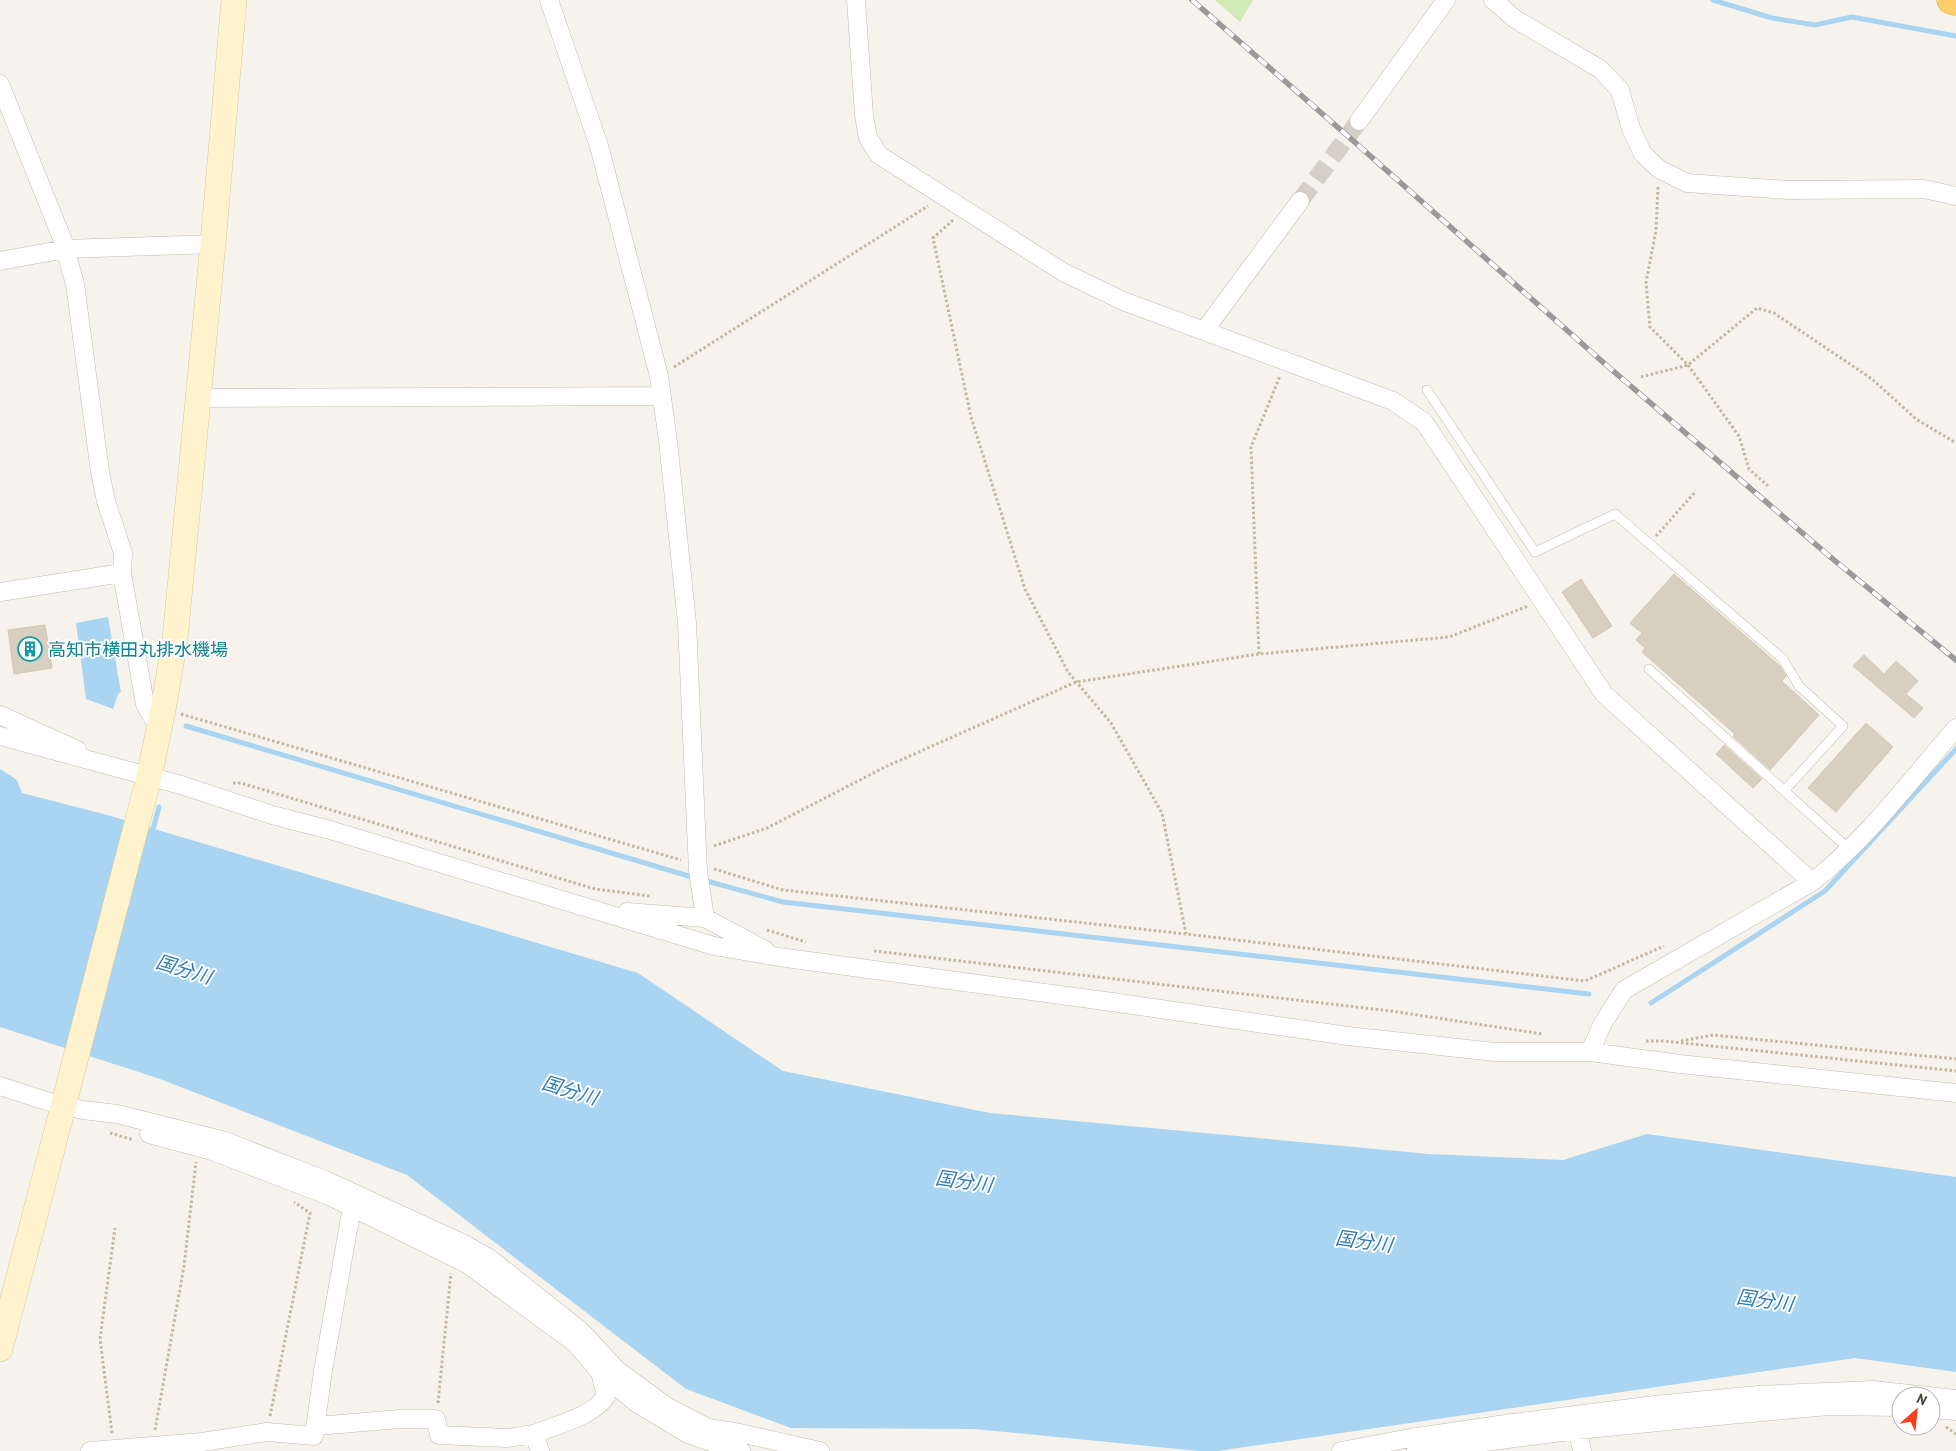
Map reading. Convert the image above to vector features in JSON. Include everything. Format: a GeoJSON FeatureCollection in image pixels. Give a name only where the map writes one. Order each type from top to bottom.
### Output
{"type":"FeatureCollection","features":[{"type":"Feature","properties":{"kind":"highway"},"geometry":{"type":"LineString","coordinates":[[1951,0],[1956,1]]}},
{"type":"Feature","properties":{"kind":"street"},"geometry":{"type":"LineString","coordinates":[[0,1349],[70,1103],[147,784],[175,639],[213,244],[234,0]]}},
{"type":"Feature","properties":{"kind":"street"},"geometry":{"type":"LineString","coordinates":[[549,0],[599,146],[659,376],[660,396],[668,441],[687,623],[698,862],[704,910]]}},
{"type":"Feature","properties":{"kind":"street"},"geometry":{"type":"LineString","coordinates":[[856,0],[864,114],[868,138],[879,155],[1064,272],[1123,301],[1393,401],[1424,422],[1604,694],[1812,882]]}},
{"type":"Feature","properties":{"kind":"street"},"geometry":{"type":"LineString","coordinates":[[1359,121],[1446,0]]}},
{"type":"Feature","properties":{"kind":"street"},"geometry":{"type":"LineString","coordinates":[[1493,0],[1514,19],[1600,69],[1620,90],[1631,129],[1643,154],[1659,169],[1688,183],[1788,190],[1924,189],[1956,196]]}},
{"type":"Feature","properties":{"kind":"street"},"geometry":{"type":"LineString","coordinates":[[0,84],[66,249],[79,302],[100,472],[106,501],[123,553],[122,573],[145,704],[159,728]]}},
{"type":"Feature","properties":{"kind":"street"},"geometry":{"type":"LineString","coordinates":[[1204,331],[1300,201]]}},
{"type":"Feature","properties":{"kind":"street"},"geometry":{"type":"LineString","coordinates":[[0,261],[66,249],[213,244]]}},
{"type":"Feature","properties":{"kind":"street"},"geometry":{"type":"LineString","coordinates":[[197,398],[660,396]]}},
{"type":"Feature","properties":{"kind":"street"},"geometry":{"type":"LineString","coordinates":[[0,592],[122,573]]}},
{"type":"Feature","properties":{"kind":"street"},"geometry":{"type":"LineString","coordinates":[[0,715],[72,747],[94,762]]}},
{"type":"Feature","properties":{"kind":"street"},"geometry":{"type":"LineString","coordinates":[[1590,1052],[1602,1025],[1624,990],[1812,882],[1849,849],[1956,728]]}},
{"type":"Feature","properties":{"kind":"street"},"geometry":{"type":"LineString","coordinates":[[0,736],[94,762],[147,784],[181,785],[280,818],[330,830],[714,946],[779,957],[1348,1036],[1495,1052],[1590,1052],[1680,1064],[1956,1093]]}},
{"type":"Feature","properties":{"kind":"street"},"geometry":{"type":"LineString","coordinates":[[594,909],[704,910],[779,957]]}},
{"type":"Feature","properties":{"kind":"street"},"geometry":{"type":"LineString","coordinates":[[0,1086],[225,1141],[329,1189],[466,1245],[489,1258],[581,1331],[617,1370],[666,1406],[708,1428],[740,1433],[820,1451]]}},
{"type":"Feature","properties":{"kind":"street"},"geometry":{"type":"LineString","coordinates":[[70,1103],[102,1122],[212,1151],[285,1179],[329,1189],[352,1208],[467,1264],[576,1343],[600,1372],[635,1402],[711,1447],[741,1451]]}},
{"type":"Feature","properties":{"kind":"street"},"geometry":{"type":"LineString","coordinates":[[90,1451],[152,1445],[202,1446],[267,1432],[314,1436],[317,1426],[323,1371],[352,1208]]}},
{"type":"Feature","properties":{"kind":"street"},"geometry":{"type":"LineString","coordinates":[[317,1426],[436,1419],[439,1435],[507,1438],[534,1434],[576,1418],[602,1403],[606,1396],[600,1372]]}},
{"type":"Feature","properties":{"kind":"street"},"geometry":{"type":"LineString","coordinates":[[1341,1451],[1410,1438],[1513,1423],[1655,1405],[1758,1395],[1873,1390],[1956,1399]]}},
{"type":"Feature","properties":{"kind":"street"},"geometry":{"type":"LineString","coordinates":[[1416,1451],[1578,1430],[1820,1407],[1891,1407]]}},
{"type":"Feature","properties":{"kind":"street"},"geometry":{"type":"LineString","coordinates":[[1941,1410],[1956,1411]]}},
{"type":"Feature","properties":{"kind":"street"},"geometry":{"type":"LineString","coordinates":[[1578,1430],[1582,1451]]}},
{"type":"Feature","properties":{"kind":"street"},"geometry":{"type":"LineString","coordinates":[[534,1434],[540,1451]]}},
{"type":"Feature","properties":{"kind":"lane"},"geometry":{"type":"LineString","coordinates":[[1427,390],[1535,552],[1615,514],[1783,659],[1799,686],[1843,726],[1785,790]]}},
{"type":"Feature","properties":{"kind":"lane"},"geometry":{"type":"LineString","coordinates":[[1649,669],[1849,849]]}},
{"type":"Feature","properties":{"kind":"path"},"geometry":{"type":"LineString","coordinates":[[1659,169],[1656,230],[1646,283],[1650,327],[1688,364],[1739,436],[1749,469],[1768,486]]}},
{"type":"Feature","properties":{"kind":"path"},"geometry":{"type":"LineString","coordinates":[[659,376],[944,196]]}},
{"type":"Feature","properties":{"kind":"path"},"geometry":{"type":"LineString","coordinates":[[964,209],[933,238],[971,418],[1025,589],[1068,672],[1112,723],[1162,814],[1186,934]]}},
{"type":"Feature","properties":{"kind":"path"},"geometry":{"type":"LineString","coordinates":[[1641,377],[1688,364],[1757,308],[1774,313],[1872,379],[1916,419],[1956,443]]}},
{"type":"Feature","properties":{"kind":"path"},"geometry":{"type":"LineString","coordinates":[[1258,654],[1251,447],[1286,362]]}},
{"type":"Feature","properties":{"kind":"path"},"geometry":{"type":"LineString","coordinates":[[1649,544],[1696,492]]}},
{"type":"Feature","properties":{"kind":"path"},"geometry":{"type":"LineString","coordinates":[[698,862],[885,767],[1076,682],[1258,654],[1449,637],[1542,600]]}},
{"type":"Feature","properties":{"kind":"path"},"geometry":{"type":"LineString","coordinates":[[182,705],[181,714],[698,862],[783,890],[1186,934],[1585,981],[1672,942]]}},
{"type":"Feature","properties":{"kind":"path"},"geometry":{"type":"LineString","coordinates":[[231,783],[241,783],[595,889],[654,897]]}},
{"type":"Feature","properties":{"kind":"path"},"geometry":{"type":"LineString","coordinates":[[759,928],[811,944]]}},
{"type":"Feature","properties":{"kind":"path"},"geometry":{"type":"LineString","coordinates":[[870,950],[1391,1011],[1546,1034]]}},
{"type":"Feature","properties":{"kind":"path"},"geometry":{"type":"LineString","coordinates":[[1676,1042],[1713,1035],[1956,1059]]}},
{"type":"Feature","properties":{"kind":"path"},"geometry":{"type":"LineString","coordinates":[[1644,1041],[1676,1042],[1956,1071]]}},
{"type":"Feature","properties":{"kind":"path"},"geometry":{"type":"LineString","coordinates":[[152,1445],[184,1266],[197,1159]]}},
{"type":"Feature","properties":{"kind":"path"},"geometry":{"type":"LineString","coordinates":[[267,1432],[310,1213],[290,1199],[285,1179]]}},
{"type":"Feature","properties":{"kind":"path"},"geometry":{"type":"LineString","coordinates":[[114,1448],[100,1339],[115,1228]]}},
{"type":"Feature","properties":{"kind":"path"},"geometry":{"type":"LineString","coordinates":[[436,1419],[453,1257]]}},
{"type":"Feature","properties":{"kind":"green space"},"geometry":{"type":"Polygon","coordinates":[[[1215,0],[1253,0],[1240,22],[1215,0]]]}},
{"type":"Feature","properties":{"kind":"water"},"geometry":{"type":"Polygon","coordinates":[[[108,617],[121,692],[118,694],[113,709],[86,699],[76,623],[108,617]]]}},
{"type":"Feature","properties":{"kind":"water","name":"国分川"},"geometry":{"type":"Polygon","coordinates":[[[0,769],[17,780],[22,793],[111,816],[638,973],[783,1071],[990,1113],[1429,1154],[1563,1160],[1647,1134],[1956,1177],[1956,1372],[1855,1358],[1218,1451],[1199,1451],[974,1429],[791,1428],[686,1389],[407,1175],[160,1079],[0,1027],[0,769]]]}},
{"type":"Feature","properties":{"kind":"building"},"geometry":{"type":"Polygon","coordinates":[[[1674,574],[1780,666],[1786,676],[1782,681],[1819,715],[1770,770],[1733,736],[1735,734],[1642,652],[1645,648],[1636,640],[1642,633],[1630,623],[1674,574]]]}},
{"type":"Feature","properties":{"kind":"building"},"geometry":{"type":"Polygon","coordinates":[[[1581,579],[1612,626],[1593,638],[1562,592],[1581,579]]]}},
{"type":"Feature","properties":{"kind":"building","name":"高知市横田丸排水機場"},"geometry":{"type":"Polygon","coordinates":[[[45,625],[52,668],[14,674],[8,630],[45,625]]]}},
{"type":"Feature","properties":{"kind":"building"},"geometry":{"type":"Polygon","coordinates":[[[1864,655],[1884,674],[1896,661],[1918,681],[1906,694],[1923,708],[1914,718],[1853,666],[1864,655]]]}},
{"type":"Feature","properties":{"kind":"building"},"geometry":{"type":"Polygon","coordinates":[[[1866,723],[1893,747],[1836,812],[1808,788],[1866,723]]]}},
{"type":"Feature","properties":{"kind":"building"},"geometry":{"type":"Polygon","coordinates":[[[1724,745],[1762,779],[1753,788],[1716,754],[1724,745]]]}},
{"type":"Feature","properties":{"kind":"waterway"},"geometry":{"type":"LineString","coordinates":[[1713,0],[1772,18],[1815,25],[1852,17],[1956,36]]}},
{"type":"Feature","properties":{"kind":"waterway"},"geometry":{"type":"LineString","coordinates":[[186,726],[695,878]]}},
{"type":"Feature","properties":{"kind":"waterway"},"geometry":{"type":"LineString","coordinates":[[1651,1003],[1825,891],[1956,749]]}},
{"type":"Feature","properties":{"kind":"waterway"},"geometry":{"type":"LineString","coordinates":[[152,833],[159,807]]}},
{"type":"Feature","properties":{"kind":"waterway"},"geometry":{"type":"LineString","coordinates":[[703,880],[783,902],[1589,994]]}},
{"type":"Feature","properties":{"kind":"tunnel"},"geometry":{"type":"LineString","coordinates":[[1300,201],[1359,121]]}},
{"type":"Feature","properties":{"kind":"railway"},"geometry":{"type":"LineString","coordinates":[[1192,0],[1605,364],[1834,560],[1956,660]]}},
{"type":"Feature","properties":{"kind":"place","name":"高知市横田丸排水機場"},"geometry":{"type":"Point","coordinates":[30,649]}}]}
